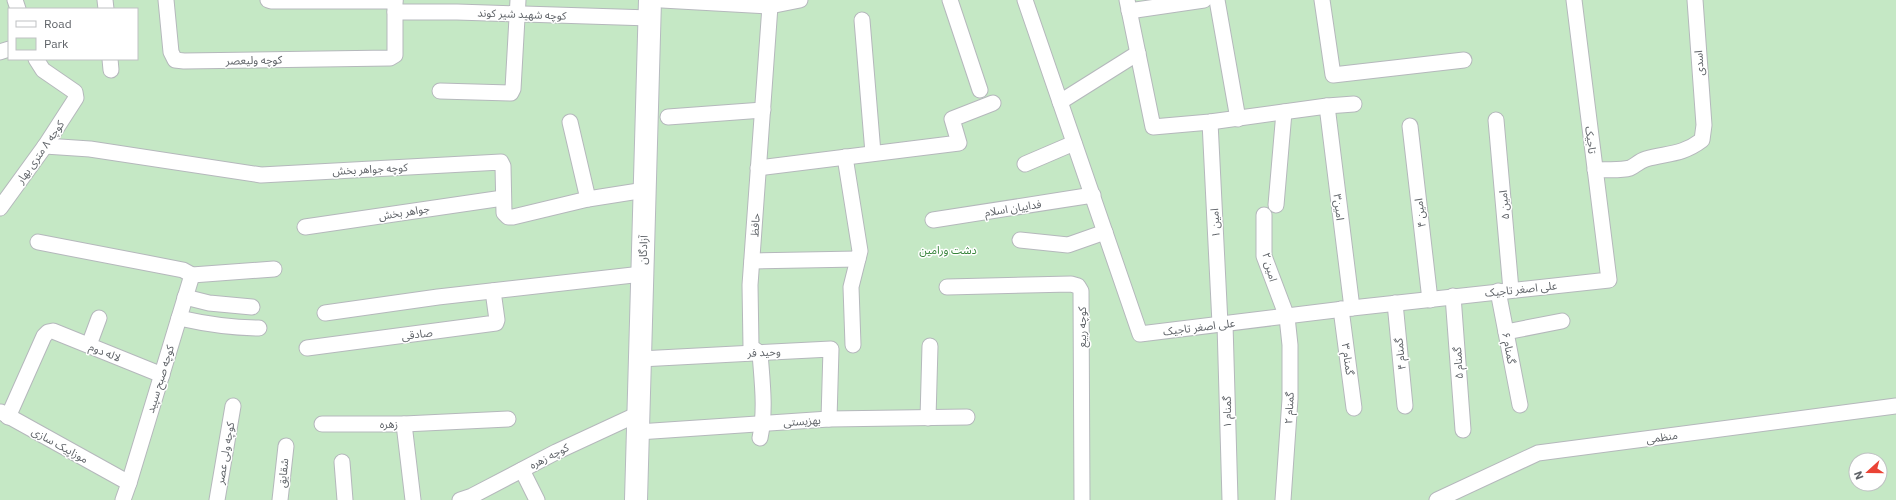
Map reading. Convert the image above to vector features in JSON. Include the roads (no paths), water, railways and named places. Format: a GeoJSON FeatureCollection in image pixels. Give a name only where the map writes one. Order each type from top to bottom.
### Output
{"type":"FeatureCollection","features":[{"type":"Feature","properties":{"kind":"main road","name":"آزادگان"},"geometry":{"type":"LineString","coordinates":[[636,500],[650,9]]}},
{"type":"Feature","properties":{"kind":"street","name":"کوچه ولیعصر"},"geometry":{"type":"LineString","coordinates":[[166,0],[171,52],[175,60],[184,61],[394,57],[395,4]]}},
{"type":"Feature","properties":{"kind":"street"},"geometry":{"type":"LineString","coordinates":[[662,0],[770,6],[800,0]]}},
{"type":"Feature","properties":{"kind":"street"},"geometry":{"type":"LineString","coordinates":[[950,0],[980,90]]}},
{"type":"Feature","properties":{"kind":"street","name":"علی اصغر تاجیک"},"geometry":{"type":"LineString","coordinates":[[1025,0],[1140,334],[1287,317],[1346,308],[1609,280]]}},
{"type":"Feature","properties":{"kind":"street"},"geometry":{"type":"LineString","coordinates":[[1204,0],[1128,5],[1153,127],[1238,119],[1327,106],[1354,104]]}},
{"type":"Feature","properties":{"kind":"street"},"geometry":{"type":"LineString","coordinates":[[1217,0],[1238,119]]}},
{"type":"Feature","properties":{"kind":"street"},"geometry":{"type":"LineString","coordinates":[[1322,0],[1333,75],[1464,60]]}},
{"type":"Feature","properties":{"kind":"street","name":"تاجیک"},"geometry":{"type":"LineString","coordinates":[[1574,0],[1609,280]]}},
{"type":"Feature","properties":{"kind":"street","name":"اسدی"},"geometry":{"type":"LineString","coordinates":[[1595,170],[1631,168],[1637,162],[1645,159],[1671,155],[1691,148],[1702,140],[1704,125],[1695,0]]}},
{"type":"Feature","properties":{"kind":"street","name":"کوچه شهید شیر کوند"},"geometry":{"type":"LineString","coordinates":[[268,1],[650,9]]}},
{"type":"Feature","properties":{"kind":"street","name":"حافظ"},"geometry":{"type":"LineString","coordinates":[[760,438],[764,423],[760,353],[751,347],[752,261],[770,6]]}},
{"type":"Feature","properties":{"kind":"street"},"geometry":{"type":"LineString","coordinates":[[440,91],[511,93],[513,90],[518,7]]}},
{"type":"Feature","properties":{"kind":"street"},"geometry":{"type":"LineString","coordinates":[[862,20],[873,153]]}},
{"type":"Feature","properties":{"kind":"street"},"geometry":{"type":"LineString","coordinates":[[1060,102],[1138,53]]}},
{"type":"Feature","properties":{"kind":"street","name":"کوچه ۸ متری بهار"},"geometry":{"type":"LineString","coordinates":[[0,208],[46,146],[76,98],[76,95],[43,70],[37,60]]}},
{"type":"Feature","properties":{"kind":"street"},"geometry":{"type":"LineString","coordinates":[[758,168],[959,143],[952,119],[993,103]]}},
{"type":"Feature","properties":{"kind":"street","name":"امین۳"},"geometry":{"type":"LineString","coordinates":[[1327,106],[1346,308]]}},
{"type":"Feature","properties":{"kind":"street"},"geometry":{"type":"LineString","coordinates":[[668,117],[763,110]]}},
{"type":"Feature","properties":{"kind":"street"},"geometry":{"type":"LineString","coordinates":[[1276,205],[1284,112]]}},
{"type":"Feature","properties":{"kind":"street","name":"امین ۵"},"geometry":{"type":"LineString","coordinates":[[1496,120],[1505,291]]}},
{"type":"Feature","properties":{"kind":"street"},"geometry":{"type":"LineString","coordinates":[[570,122],[588,199]]}},
{"type":"Feature","properties":{"kind":"street","name":"امین ۱"},"geometry":{"type":"LineString","coordinates":[[1210,122],[1223,324]]}},
{"type":"Feature","properties":{"kind":"street","name":"امین ۴"},"geometry":{"type":"LineString","coordinates":[[1410,126],[1430,300]]}},
{"type":"Feature","properties":{"kind":"street"},"geometry":{"type":"LineString","coordinates":[[1025,164],[1074,143]]}},
{"type":"Feature","properties":{"kind":"street","name":"کوچه جواهر بخش"},"geometry":{"type":"LineString","coordinates":[[46,146],[90,149],[261,175],[501,162],[503,166],[504,213],[508,217],[588,199],[645,190]]}},
{"type":"Feature","properties":{"kind":"street"},"geometry":{"type":"LineString","coordinates":[[845,157],[860,251],[851,287],[853,345]]}},
{"type":"Feature","properties":{"kind":"street","name":"فداییان اسلام"},"geometry":{"type":"LineString","coordinates":[[934,220],[1092,195]]}},
{"type":"Feature","properties":{"kind":"street","name":"جواهر بخش"},"geometry":{"type":"LineString","coordinates":[[306,227],[504,198]]}},
{"type":"Feature","properties":{"kind":"street","name":"امین ۲"},"geometry":{"type":"LineString","coordinates":[[1264,215],[1264,256],[1287,317]]}},
{"type":"Feature","properties":{"kind":"street"},"geometry":{"type":"LineString","coordinates":[[1020,240],[1068,245],[1105,232]]}},
{"type":"Feature","properties":{"kind":"street"},"geometry":{"type":"LineString","coordinates":[[38,242],[183,270],[192,275],[274,269]]}},
{"type":"Feature","properties":{"kind":"street"},"geometry":{"type":"LineString","coordinates":[[752,261],[858,259]]}},
{"type":"Feature","properties":{"kind":"street"},"geometry":{"type":"LineString","coordinates":[[325,313],[438,297],[642,274]]}},
{"type":"Feature","properties":{"kind":"street","name":"کوچه صبح سپید"},"geometry":{"type":"LineString","coordinates":[[123,500],[125,480],[162,375],[192,275]]}},
{"type":"Feature","properties":{"kind":"street","name":"کوچه ربیع"},"geometry":{"type":"LineString","coordinates":[[947,287],[1071,284],[1078,286],[1081,291],[1082,500]]}},
{"type":"Feature","properties":{"kind":"street","name":"صادقی"},"geometry":{"type":"LineString","coordinates":[[307,348],[496,323],[497,320],[493,291]]}},
{"type":"Feature","properties":{"kind":"street","name":"گمنام ۶"},"geometry":{"type":"LineString","coordinates":[[1505,291],[1506,332],[1520,405]]}},
{"type":"Feature","properties":{"kind":"street","name":"گمنام ۵"},"geometry":{"type":"LineString","coordinates":[[1453,296],[1464,430]]}},
{"type":"Feature","properties":{"kind":"street"},"geometry":{"type":"LineString","coordinates":[[185,297],[209,303],[252,307]]}},
{"type":"Feature","properties":{"kind":"street","name":"گمنام ۴"},"geometry":{"type":"LineString","coordinates":[[1395,303],[1405,406]]}},
{"type":"Feature","properties":{"kind":"street","name":"گمنام ۳"},"geometry":{"type":"LineString","coordinates":[[1346,308],[1354,408]]}},
{"type":"Feature","properties":{"kind":"street","name":"گمنام ۲"},"geometry":{"type":"LineString","coordinates":[[1283,500],[1290,399],[1290,345],[1287,317]]}},
{"type":"Feature","properties":{"kind":"street"},"geometry":{"type":"LineString","coordinates":[[89,345],[98,318]]}},
{"type":"Feature","properties":{"kind":"street"},"geometry":{"type":"LineString","coordinates":[[179,318],[210,325],[260,328]]}},
{"type":"Feature","properties":{"kind":"street"},"geometry":{"type":"LineString","coordinates":[[1506,332],[1562,321]]}},
{"type":"Feature","properties":{"kind":"street","name":"گمنام ۱"},"geometry":{"type":"LineString","coordinates":[[1223,324],[1230,500]]}},
{"type":"Feature","properties":{"kind":"street","name":"لاله دوم"},"geometry":{"type":"LineString","coordinates":[[4,414],[44,336],[48,332],[53,331],[162,375]]}},
{"type":"Feature","properties":{"kind":"street"},"geometry":{"type":"LineString","coordinates":[[928,418],[930,346]]}},
{"type":"Feature","properties":{"kind":"street","name":"وحید فر"},"geometry":{"type":"LineString","coordinates":[[640,359],[831,349],[829,413]]}},
{"type":"Feature","properties":{"kind":"street","name":"کوچه ولی عصر"},"geometry":{"type":"LineString","coordinates":[[217,500],[233,406]]}},
{"type":"Feature","properties":{"kind":"street","name":"منظمی"},"geometry":{"type":"LineString","coordinates":[[1437,500],[1538,453],[1896,406]]}},
{"type":"Feature","properties":{"kind":"street","name":"بهزیستی"},"geometry":{"type":"LineString","coordinates":[[638,423],[764,423],[829,413],[928,418],[967,417]]}},
{"type":"Feature","properties":{"kind":"street","name":"موزاپیک سازی"},"geometry":{"type":"LineString","coordinates":[[4,414],[125,480]]}},
{"type":"Feature","properties":{"kind":"street"},"geometry":{"type":"LineString","coordinates":[[404,424],[508,419]]}},
{"type":"Feature","properties":{"kind":"street","name":"کوچه زهره"},"geometry":{"type":"LineString","coordinates":[[460,500],[472,496],[610,426],[638,423]]}},
{"type":"Feature","properties":{"kind":"street","name":"زهره"},"geometry":{"type":"LineString","coordinates":[[322,424],[404,424],[413,500]]}},
{"type":"Feature","properties":{"kind":"street","name":"شقایق"},"geometry":{"type":"LineString","coordinates":[[280,500],[286,446]]}},
{"type":"Feature","properties":{"kind":"street"},"geometry":{"type":"LineString","coordinates":[[342,462],[345,500]]}},
{"type":"Feature","properties":{"kind":"street"},"geometry":{"type":"LineString","coordinates":[[522,470],[537,500]]}},
{"type":"Feature","properties":{"kind":"park label","name":"دشت ورامین"},"geometry":{"type":"Point","coordinates":[948,250]}}]}
